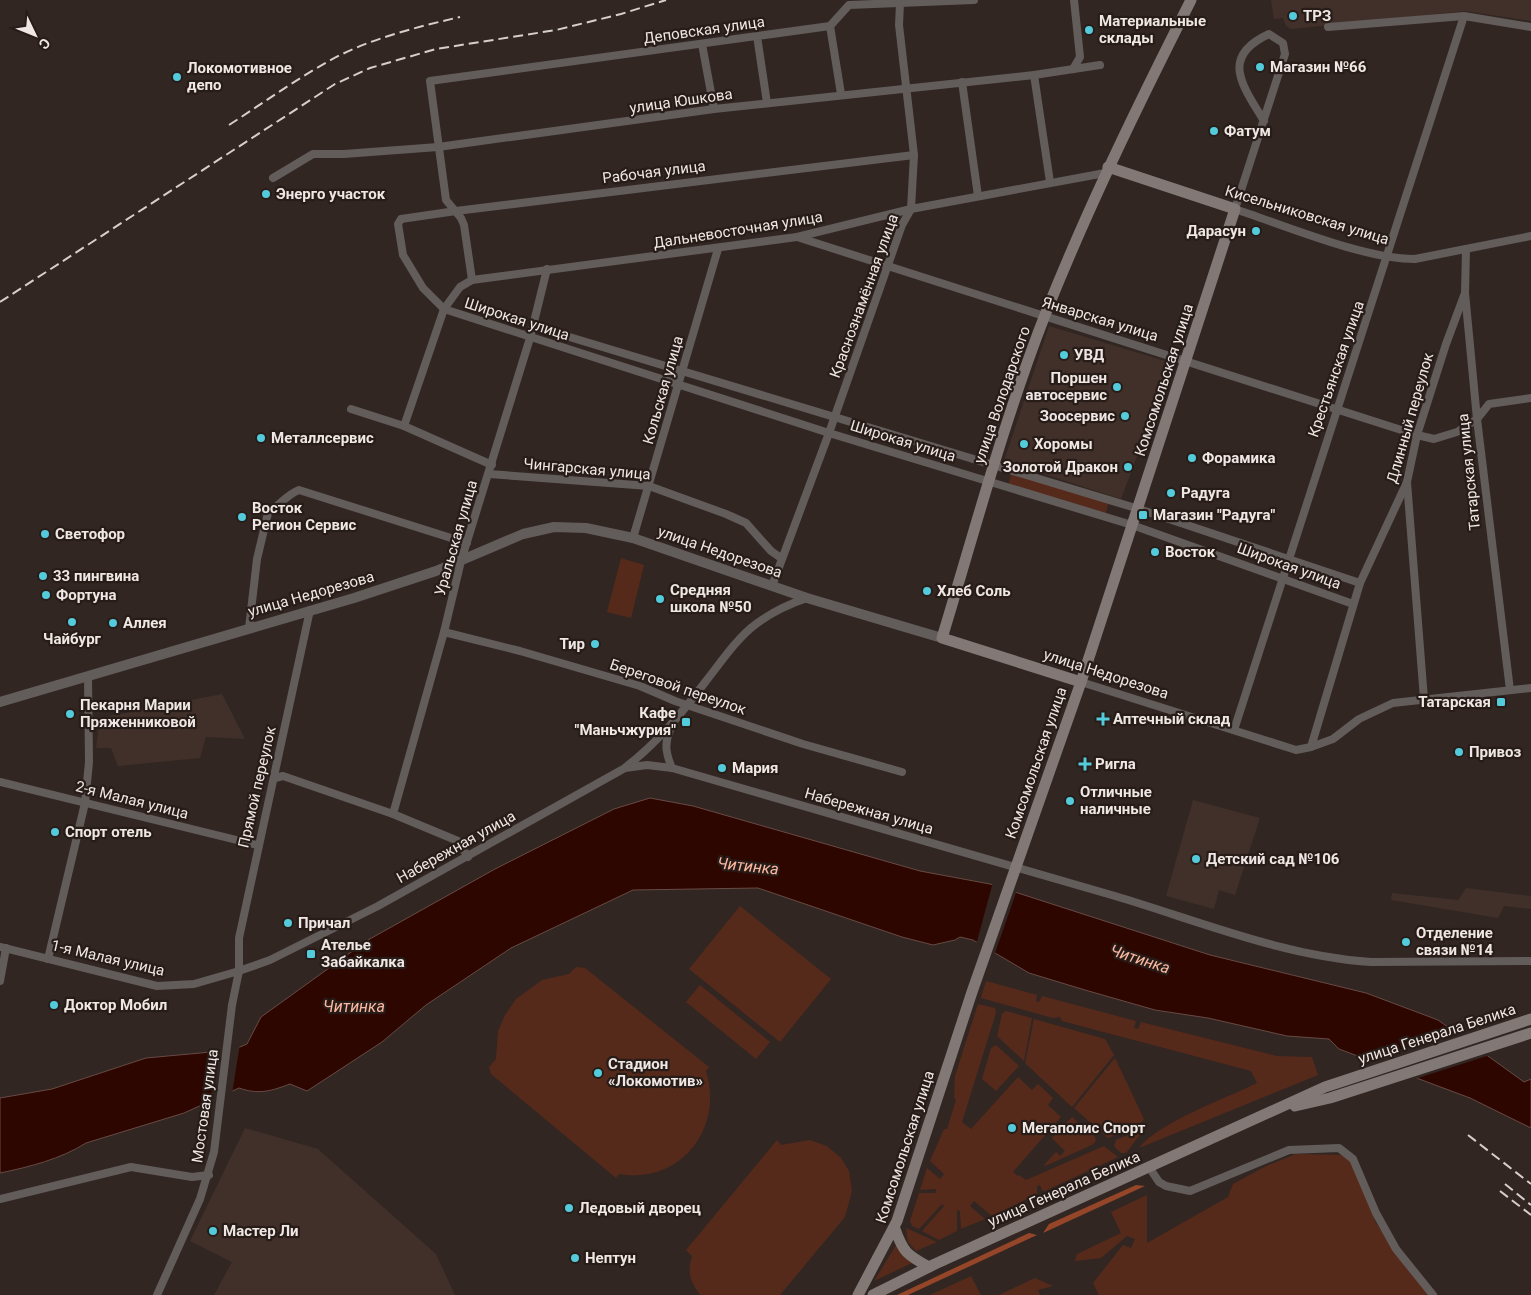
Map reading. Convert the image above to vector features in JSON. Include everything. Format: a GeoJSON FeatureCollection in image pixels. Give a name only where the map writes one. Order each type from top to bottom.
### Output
{"type":"FeatureCollection","features":[{"type":"Feature","properties":{"kind":"main road"},"geometry":{"type":"LineString","coordinates":[[1161,60],[1185,0]]}},
{"type":"Feature","properties":{"kind":"main road"},"geometry":{"type":"LineString","coordinates":[[1161,60],[1191,0]]}},
{"type":"Feature","properties":{"kind":"main road","name":"улица Володарского"},"geometry":{"type":"LineString","coordinates":[[942,638],[994,466],[1045,316],[1107,170],[1161,60]]}},
{"type":"Feature","properties":{"kind":"main road","name":"Кисельниковская улица"},"geometry":{"type":"LineString","coordinates":[[1107,170],[1235,209]]}},
{"type":"Feature","properties":{"kind":"main road","name":"Комсомольская улица"},"geometry":{"type":"LineString","coordinates":[[858,1295],[895,1228],[986,953],[1081,682],[1235,209]]}},
{"type":"Feature","properties":{"kind":"main road","name":"улица Недорезова"},"geometry":{"type":"LineString","coordinates":[[942,638],[1081,682]]}},
{"type":"Feature","properties":{"kind":"main road","name":"улица Генерала Белика"},"geometry":{"type":"LineString","coordinates":[[873,1295],[929,1267],[1269,1112],[1531,1019]]}},
{"type":"Feature","properties":{"kind":"main road","name":"улица Генерала Белика"},"geometry":{"type":"LineString","coordinates":[[1328,1092],[1531,1033]]}},
{"type":"Feature","properties":{"kind":"main road"},"geometry":{"type":"LineString","coordinates":[[895,1228],[902,1249],[909,1256],[929,1267]]}},
{"type":"Feature","properties":{"kind":"street"},"geometry":{"type":"LineString","coordinates":[[841,94],[830,26],[850,5],[974,0]]}},
{"type":"Feature","properties":{"kind":"street"},"geometry":{"type":"LineString","coordinates":[[1074,0],[1080,57],[1074,69]]}},
{"type":"Feature","properties":{"kind":"street","name":"Краснознамённая улица"},"geometry":{"type":"LineString","coordinates":[[772,586],[829,433],[902,225],[911,209],[914,155],[908,89],[899,24],[900,3]]}},
{"type":"Feature","properties":{"kind":"street"},"geometry":{"type":"LineString","coordinates":[[1328,26],[1464,16],[1531,27]]}},
{"type":"Feature","properties":{"kind":"street","name":"Крестьянская улица"},"geometry":{"type":"LineString","coordinates":[[1234,730],[1336,411],[1389,256],[1464,16]]}},
{"type":"Feature","properties":{"kind":"street","name":"Деповская улица"},"geometry":{"type":"LineString","coordinates":[[438,147],[430,80],[830,26]]}},
{"type":"Feature","properties":{"kind":"street","name":"Комсомольская улица"},"geometry":{"type":"LineString","coordinates":[[1235,209],[1264,121],[1285,54],[1283,43],[1269,34],[1253,42],[1241,56],[1238,68],[1241,82],[1264,121]]}},
{"type":"Feature","properties":{"kind":"street"},"geometry":{"type":"LineString","coordinates":[[757,36],[766,104]]}},
{"type":"Feature","properties":{"kind":"street"},"geometry":{"type":"LineString","coordinates":[[702,44],[714,109]]}},
{"type":"Feature","properties":{"kind":"street","name":"улица Юшкова"},"geometry":{"type":"LineString","coordinates":[[272,178],[313,154],[344,154],[438,147],[714,109],[1034,75],[1100,65]]}},
{"type":"Feature","properties":{"kind":"street"},"geometry":{"type":"LineString","coordinates":[[1034,75],[1050,182]]}},
{"type":"Feature","properties":{"kind":"street"},"geometry":{"type":"LineString","coordinates":[[962,82],[978,196]]}},
{"type":"Feature","properties":{"kind":"street"},"geometry":{"type":"LineString","coordinates":[[404,426],[444,309],[460,287],[472,280],[466,233],[456,211],[448,205],[446,200],[438,147]]}},
{"type":"Feature","properties":{"kind":"street","name":"Рабочая улица"},"geometry":{"type":"LineString","coordinates":[[444,309],[423,288],[404,255],[399,221],[456,211],[914,155]]}},
{"type":"Feature","properties":{"kind":"street","name":"Дальневосточная улица"},"geometry":{"type":"LineString","coordinates":[[472,280],[547,269],[718,249],[797,237],[911,209],[1107,170]]}},
{"type":"Feature","properties":{"kind":"street","name":"Кисельниковская улица"},"geometry":{"type":"LineString","coordinates":[[1235,209],[1349,246],[1389,256],[1415,259],[1531,236]]}},
{"type":"Feature","properties":{"kind":"street","name":"Январская улица"},"geometry":{"type":"LineString","coordinates":[[797,237],[1186,360],[1336,411],[1434,439],[1457,432],[1477,419],[1489,404],[1531,398]]}},
{"type":"Feature","properties":{"kind":"street","name":"Кольская улица"},"geometry":{"type":"LineString","coordinates":[[633,538],[718,249]]}},
{"type":"Feature","properties":{"kind":"street","name":"Татарская улица"},"geometry":{"type":"LineString","coordinates":[[1466,249],[1465,293],[1477,419],[1510,690]]}},
{"type":"Feature","properties":{"kind":"street","name":"Уральская улица"},"geometry":{"type":"LineString","coordinates":[[393,814],[444,632],[461,561],[530,338],[547,269]]}},
{"type":"Feature","properties":{"kind":"street","name":"Длинный переулок"},"geometry":{"type":"LineString","coordinates":[[1311,747],[1360,583],[1407,482],[1417,435],[1446,344],[1465,293]]}},
{"type":"Feature","properties":{"kind":"street","name":"Широкая улица"},"geometry":{"type":"LineString","coordinates":[[444,309],[829,433],[1132,526],[1353,604]]}},
{"type":"Feature","properties":{"kind":"street","name":"Широкая улица"},"geometry":{"type":"LineString","coordinates":[[533,326],[1138,509],[1289,557],[1360,583]]}},
{"type":"Feature","properties":{"kind":"street"},"geometry":{"type":"LineString","coordinates":[[351,409],[404,426],[492,465]]}},
{"type":"Feature","properties":{"kind":"street","name":"Чингарская улица"},"geometry":{"type":"LineString","coordinates":[[489,474],[649,486],[726,514],[746,524],[770,551],[781,558]]}},
{"type":"Feature","properties":{"kind":"street"},"geometry":{"type":"LineString","coordinates":[[1407,482],[1424,699]]}},
{"type":"Feature","properties":{"kind":"street"},"geometry":{"type":"LineString","coordinates":[[249,628],[257,559],[268,513],[279,506],[288,495],[299,490],[467,543]]}},
{"type":"Feature","properties":{"kind":"street","name":"улица Недорезова"},"geometry":{"type":"LineString","coordinates":[[0,702],[88,678],[413,579],[461,561],[523,534],[554,527],[586,528],[633,538],[807,598],[942,638]]}},
{"type":"Feature","properties":{"kind":"street"},"geometry":{"type":"LineString","coordinates":[[625,768],[649,750],[672,726],[724,657],[754,625],[786,606],[807,598]]}},
{"type":"Feature","properties":{"kind":"street","name":"Прямой переулок"},"geometry":{"type":"LineString","coordinates":[[239,971],[238,938],[275,778],[310,610]]}},
{"type":"Feature","properties":{"kind":"street","name":"Береговой переулок"},"geometry":{"type":"LineString","coordinates":[[444,632],[520,651],[640,686],[659,695],[811,747],[902,772]]}},
{"type":"Feature","properties":{"kind":"street"},"geometry":{"type":"LineString","coordinates":[[48,959],[85,803],[89,762],[88,678]]}},
{"type":"Feature","properties":{"kind":"street","name":"улица Недорезова"},"geometry":{"type":"LineString","coordinates":[[1081,682],[1296,750],[1311,747],[1333,738],[1359,719],[1393,703],[1531,688]]}},
{"type":"Feature","properties":{"kind":"street"},"geometry":{"type":"LineString","coordinates":[[672,726],[665,742],[667,757],[672,768]]}},
{"type":"Feature","properties":{"kind":"street","name":"Набережная улица"},"geometry":{"type":"LineString","coordinates":[[239,971],[270,960],[324,934],[468,857],[625,768],[647,765],[672,768],[1014,872],[1281,948],[1352,961],[1531,961]]}},
{"type":"Feature","properties":{"kind":"street"},"geometry":{"type":"LineString","coordinates":[[275,778],[283,776],[393,814],[458,841],[468,857]]}},
{"type":"Feature","properties":{"kind":"street","name":"2-я Малая улица"},"geometry":{"type":"LineString","coordinates":[[0,782],[258,845]]}},
{"type":"Feature","properties":{"kind":"street"},"geometry":{"type":"LineString","coordinates":[[0,981],[3,947]]}},
{"type":"Feature","properties":{"kind":"street","name":"1-я Малая улица"},"geometry":{"type":"LineString","coordinates":[[3,947],[157,986],[194,984],[239,971]]}},
{"type":"Feature","properties":{"kind":"street","name":"Мостовая улица"},"geometry":{"type":"LineString","coordinates":[[157,1295],[209,1176],[214,1152],[232,1005],[239,971]]}},
{"type":"Feature","properties":{"kind":"street"},"geometry":{"type":"LineString","coordinates":[[1149,1167],[1159,1182],[1166,1186],[1190,1191],[1289,1150],[1339,1148],[1353,1159],[1376,1213],[1396,1249],[1433,1295]]}},
{"type":"Feature","properties":{"kind":"street"},"geometry":{"type":"LineString","coordinates":[[0,1199],[132,1167],[192,1177],[209,1176]]}},
{"type":"Feature","properties":{"kind":"shaded area"},"geometry":{"type":"Polygon","coordinates":[[[1271,0],[1531,0],[1531,21],[1465,11],[1291,29],[1286,26],[1283,18],[1274,19],[1271,0]]]}},
{"type":"Feature","properties":{"kind":"shaded area"},"geometry":{"type":"Polygon","coordinates":[[[1049,326],[1172,363],[1121,499],[1004,461],[1049,326]]]}},
{"type":"Feature","properties":{"kind":"shaded area"},"geometry":{"type":"Polygon","coordinates":[[[1012,472],[1109,502],[1105,515],[1008,485],[1012,472]]]}},
{"type":"Feature","properties":{"kind":"shaded area"},"geometry":{"type":"Polygon","coordinates":[[[621,558],[644,565],[631,618],[607,612],[621,558]]]}},
{"type":"Feature","properties":{"kind":"shaded area"},"geometry":{"type":"Polygon","coordinates":[[[222,694],[245,739],[206,737],[200,758],[118,766],[111,748],[96,748],[100,718],[222,694]]]}},
{"type":"Feature","properties":{"kind":"shaded area"},"geometry":{"type":"Polygon","coordinates":[[[1193,800],[1260,818],[1235,895],[1219,890],[1214,909],[1166,896],[1193,800]]]}},
{"type":"Feature","properties":{"kind":"shaded area"},"geometry":{"type":"Polygon","coordinates":[[[1466,888],[1531,896],[1531,909],[1504,906],[1498,918],[1391,900],[1392,893],[1458,900],[1466,888]]]}},
{"type":"Feature","properties":{"kind":"shaded area"},"geometry":{"type":"Polygon","coordinates":[[[740,906],[831,979],[780,1042],[689,969],[740,906]]]}},
{"type":"Feature","properties":{"kind":"shaded area","name":"Стадион «Локомотив»"},"geometry":{"type":"Polygon","coordinates":[[[576,967],[585,968],[709,1067],[706,1071],[710,1093],[709,1113],[702,1132],[692,1148],[678,1162],[661,1171],[641,1175],[619,1174],[616,1178],[491,1074],[489,1067],[496,1059],[498,1031],[505,1015],[516,999],[542,980],[569,974],[576,967]]]}},
{"type":"Feature","properties":{"kind":"shaded area"},"geometry":{"type":"Polygon","coordinates":[[[986,981],[1037,995],[1036,1001],[1039,1002],[1042,996],[1136,1021],[1134,1028],[1138,1029],[1141,1022],[1277,1056],[1312,1057],[1318,1075],[1139,1148],[1162,1129],[1194,1111],[1257,1083],[1251,1071],[1062,1021],[1060,1017],[1053,1018],[981,998],[986,981]]]}},
{"type":"Feature","properties":{"kind":"shaded area"},"geometry":{"type":"Polygon","coordinates":[[[700,985],[770,1042],[756,1059],[686,1002],[700,985]]]}},
{"type":"Feature","properties":{"kind":"shaded area"},"geometry":{"type":"Polygon","coordinates":[[[978,1004],[995,1008],[996,1013],[962,1122],[971,1129],[1018,1077],[1032,1090],[1038,1084],[1053,1098],[1048,1105],[1061,1117],[1013,1172],[1018,1176],[1026,1180],[1104,1146],[1118,1157],[1045,1191],[1042,1190],[1040,1185],[1037,1186],[1037,1194],[992,1216],[974,1201],[970,1206],[985,1219],[961,1229],[960,1211],[957,1210],[957,1231],[939,1240],[922,1231],[944,1206],[942,1204],[919,1229],[912,1226],[910,1221],[919,1193],[936,1193],[936,1189],[920,1190],[927,1168],[940,1179],[944,1174],[930,1161],[944,1129],[947,1129],[956,1100],[954,1098],[955,1076],[978,1004]]]}},
{"type":"Feature","properties":{"kind":"shaded area"},"geometry":{"type":"Polygon","coordinates":[[[1006,1011],[1032,1018],[1024,1061],[997,1036],[1002,1014],[1006,1011]]]}},
{"type":"Feature","properties":{"kind":"shaded area"},"geometry":{"type":"Polygon","coordinates":[[[1034,1019],[1105,1039],[1114,1055],[1072,1107],[1025,1063],[1034,1019]]]}},
{"type":"Feature","properties":{"kind":"shaded area"},"geometry":{"type":"Polygon","coordinates":[[[996,1045],[1019,1066],[996,1091],[982,1079],[991,1048],[996,1045]]]}},
{"type":"Feature","properties":{"kind":"shaded area"},"geometry":{"type":"Polygon","coordinates":[[[1115,1058],[1144,1119],[1141,1124],[1108,1138],[1074,1108],[1115,1058]]]}},
{"type":"Feature","properties":{"kind":"shaded area"},"geometry":{"type":"Polygon","coordinates":[[[1072,1117],[1095,1137],[1096,1141],[1092,1145],[1045,1166],[1056,1152],[1060,1156],[1065,1151],[1052,1138],[1072,1117]]]}},
{"type":"Feature","properties":{"kind":"shaded area"},"geometry":{"type":"Polygon","coordinates":[[[1146,1127],[1126,1153],[1121,1153],[1114,1146],[1116,1140],[1146,1127]]]}},
{"type":"Feature","properties":{"kind":"shaded area"},"geometry":{"type":"Polygon","coordinates":[[[245,1128],[318,1149],[436,1254],[455,1295],[214,1295],[232,1262],[190,1241],[245,1128]]]}},
{"type":"Feature","properties":{"kind":"shaded area"},"geometry":{"type":"Polygon","coordinates":[[[777,1140],[781,1145],[810,1140],[827,1146],[841,1158],[849,1171],[852,1191],[845,1217],[780,1295],[700,1295],[690,1277],[692,1256],[686,1250],[777,1140]]]}},
{"type":"Feature","properties":{"kind":"shaded area"},"geometry":{"type":"Polygon","coordinates":[[[1296,1154],[1341,1155],[1351,1160],[1376,1223],[1429,1295],[1099,1295],[1093,1283],[1123,1245],[1131,1248],[1135,1239],[1127,1236],[1101,1258],[1075,1261],[1077,1254],[1121,1233],[1111,1212],[1147,1195],[1147,1243],[1228,1197],[1233,1184],[1266,1166],[1296,1154]]]}},
{"type":"Feature","properties":{"kind":"shaded area"},"geometry":{"type":"Polygon","coordinates":[[[1136,1185],[1145,1186],[1043,1233],[1049,1224],[1136,1185]]]}},
{"type":"Feature","properties":{"kind":"shaded area"},"geometry":{"type":"Polygon","coordinates":[[[906,1228],[937,1242],[916,1251],[908,1242],[906,1228]]]}},
{"type":"Feature","properties":{"kind":"shaded area"},"geometry":{"type":"Polygon","coordinates":[[[1029,1233],[1037,1235],[908,1295],[897,1295],[1029,1233]]]}},
{"type":"Feature","properties":{"kind":"shaded area"},"geometry":{"type":"Polygon","coordinates":[[[898,1242],[912,1263],[874,1281],[898,1242]]]}},
{"type":"Feature","properties":{"kind":"shaded area"},"geometry":{"type":"Polygon","coordinates":[[[971,1276],[981,1295],[930,1295],[971,1276]]]}},
{"type":"Feature","properties":{"kind":"shaded area"},"geometry":{"type":"Polygon","coordinates":[[[1035,1278],[1053,1286],[1038,1290],[1040,1295],[999,1295],[1035,1278]]]}},
{"type":"Feature","properties":{"kind":"water","name":"Читинка"},"geometry":{"type":"Polygon","coordinates":[[[650,798],[693,806],[920,871],[990,884],[1210,955],[1366,993],[1438,1020],[1524,1082],[1531,1079],[1531,1128],[1470,1098],[1339,1049],[1329,1039],[1287,1036],[1208,1018],[1155,1010],[1029,973],[973,940],[960,937],[933,945],[902,937],[758,888],[633,890],[511,948],[426,1005],[382,1042],[307,1091],[290,1084],[277,1089],[259,1092],[239,1088],[184,1113],[86,1143],[66,1154],[44,1162],[0,1173],[0,1098],[52,1089],[146,1058],[233,1050],[247,1044],[261,1017],[368,940],[495,869],[614,809],[650,798]]]}},
{"type":"Feature","properties":{"kind":"pier"},"geometry":{"type":"Polygon","coordinates":[[[993,882],[1017,890],[994,956],[976,945],[993,882]]]}},
{"type":"Feature","properties":{"kind":"pier"},"geometry":{"type":"Polygon","coordinates":[[[1458,1031],[1490,1055],[1415,1079],[1367,1060],[1458,1031]]]}},
{"type":"Feature","properties":{"kind":"pier"},"geometry":{"type":"Polygon","coordinates":[[[240,1044],[232,1094],[210,1104],[217,1050],[240,1044]]]}},
{"type":"Feature","properties":{"kind":"railway"},"geometry":{"type":"LineString","coordinates":[[0,302],[335,84],[370,68],[436,49],[556,30],[621,14],[666,0]]}},
{"type":"Feature","properties":{"kind":"railway"},"geometry":{"type":"LineString","coordinates":[[229,125],[304,76],[344,53],[393,34],[460,17]]}},
{"type":"Feature","properties":{"kind":"railway"},"geometry":{"type":"LineString","coordinates":[[1468,1135],[1531,1184]]}},
{"type":"Feature","properties":{"kind":"railway"},"geometry":{"type":"LineString","coordinates":[[1505,1184],[1531,1205]]}},
{"type":"Feature","properties":{"kind":"railway"},"geometry":{"type":"LineString","coordinates":[[1500,1191],[1531,1215]]}},
{"type":"Feature","properties":{"kind":"place","name":"ТРЗ"},"geometry":{"type":"Point","coordinates":[1293,16]}},
{"type":"Feature","properties":{"kind":"place","name":"Материальные склады"},"geometry":{"type":"Point","coordinates":[1089,30]}},
{"type":"Feature","properties":{"kind":"place","name":"Магазин №66"},"geometry":{"type":"Point","coordinates":[1260,67]}},
{"type":"Feature","properties":{"kind":"place","name":"Локомотивное депо"},"geometry":{"type":"Point","coordinates":[177,77]}},
{"type":"Feature","properties":{"kind":"place","name":"Фатум"},"geometry":{"type":"Point","coordinates":[1214,131]}},
{"type":"Feature","properties":{"kind":"place","name":"Энерго участок"},"geometry":{"type":"Point","coordinates":[266,194]}},
{"type":"Feature","properties":{"kind":"place","name":"Дарасун"},"geometry":{"type":"Point","coordinates":[1256,231]}},
{"type":"Feature","properties":{"kind":"place","name":"УВД"},"geometry":{"type":"Point","coordinates":[1064,355]}},
{"type":"Feature","properties":{"kind":"place","name":"Поршен автосервис"},"geometry":{"type":"Point","coordinates":[1117,387]}},
{"type":"Feature","properties":{"kind":"place","name":"Зоосервис"},"geometry":{"type":"Point","coordinates":[1125,416]}},
{"type":"Feature","properties":{"kind":"place","name":"Металлсервис"},"geometry":{"type":"Point","coordinates":[261,438]}},
{"type":"Feature","properties":{"kind":"place","name":"Хоромы"},"geometry":{"type":"Point","coordinates":[1024,444]}},
{"type":"Feature","properties":{"kind":"place","name":"Форамика"},"geometry":{"type":"Point","coordinates":[1192,458]}},
{"type":"Feature","properties":{"kind":"place","name":"Золотой Дракон"},"geometry":{"type":"Point","coordinates":[1128,467]}},
{"type":"Feature","properties":{"kind":"place","name":"Радуга"},"geometry":{"type":"Point","coordinates":[1171,493]}},
{"type":"Feature","properties":{"kind":"place","name":"Магазин \"Радуга\""},"geometry":{"type":"Point","coordinates":[1143,515]}},
{"type":"Feature","properties":{"kind":"place","name":"Восток Регион Сервис"},"geometry":{"type":"Point","coordinates":[242,517]}},
{"type":"Feature","properties":{"kind":"place","name":"Светофор"},"geometry":{"type":"Point","coordinates":[45,534]}},
{"type":"Feature","properties":{"kind":"place","name":"Восток"},"geometry":{"type":"Point","coordinates":[1155,552]}},
{"type":"Feature","properties":{"kind":"place","name":"33 пингвина"},"geometry":{"type":"Point","coordinates":[43,576]}},
{"type":"Feature","properties":{"kind":"place","name":"Хлеб Соль"},"geometry":{"type":"Point","coordinates":[927,591]}},
{"type":"Feature","properties":{"kind":"place","name":"Фортуна"},"geometry":{"type":"Point","coordinates":[46,595]}},
{"type":"Feature","properties":{"kind":"place","name":"Средняя школа №50"},"geometry":{"type":"Point","coordinates":[660,599]}},
{"type":"Feature","properties":{"kind":"place","name":"Чайбург"},"geometry":{"type":"Point","coordinates":[72,622]}},
{"type":"Feature","properties":{"kind":"place","name":"Аллея"},"geometry":{"type":"Point","coordinates":[113,623]}},
{"type":"Feature","properties":{"kind":"place","name":"Тир"},"geometry":{"type":"Point","coordinates":[595,644]}},
{"type":"Feature","properties":{"kind":"place","name":"Татарская"},"geometry":{"type":"Point","coordinates":[1501,702]}},
{"type":"Feature","properties":{"kind":"place","name":"Пекарня Марии Пряженниковой"},"geometry":{"type":"Point","coordinates":[70,714]}},
{"type":"Feature","properties":{"kind":"place","name":"Аптечный склад"},"geometry":{"type":"Point","coordinates":[1103,719]}},
{"type":"Feature","properties":{"kind":"place","name":"Кафе \"Маньчжурия\""},"geometry":{"type":"Point","coordinates":[686,722]}},
{"type":"Feature","properties":{"kind":"place","name":"Привоз"},"geometry":{"type":"Point","coordinates":[1459,752]}},
{"type":"Feature","properties":{"kind":"place","name":"Ригла"},"geometry":{"type":"Point","coordinates":[1085,764]}},
{"type":"Feature","properties":{"kind":"place","name":"Мария"},"geometry":{"type":"Point","coordinates":[722,768]}},
{"type":"Feature","properties":{"kind":"place","name":"Отличные наличные"},"geometry":{"type":"Point","coordinates":[1070,801]}},
{"type":"Feature","properties":{"kind":"place","name":"Спорт отель"},"geometry":{"type":"Point","coordinates":[55,832]}},
{"type":"Feature","properties":{"kind":"place","name":"Детский сад №106"},"geometry":{"type":"Point","coordinates":[1196,859]}},
{"type":"Feature","properties":{"kind":"place","name":"Причал"},"geometry":{"type":"Point","coordinates":[288,923]}},
{"type":"Feature","properties":{"kind":"place","name":"Отделение связи №14"},"geometry":{"type":"Point","coordinates":[1406,942]}},
{"type":"Feature","properties":{"kind":"place","name":"Ателье Забайкалка"},"geometry":{"type":"Point","coordinates":[311,954]}},
{"type":"Feature","properties":{"kind":"place","name":"Доктор Мобил"},"geometry":{"type":"Point","coordinates":[54,1005]}},
{"type":"Feature","properties":{"kind":"place","name":"Стадион «Локомотив»"},"geometry":{"type":"Point","coordinates":[598,1073]}},
{"type":"Feature","properties":{"kind":"place","name":"Мегаполис Спорт"},"geometry":{"type":"Point","coordinates":[1012,1128]}},
{"type":"Feature","properties":{"kind":"place","name":"Ледовый дворец"},"geometry":{"type":"Point","coordinates":[569,1208]}},
{"type":"Feature","properties":{"kind":"place","name":"Мастер Ли"},"geometry":{"type":"Point","coordinates":[213,1231]}},
{"type":"Feature","properties":{"kind":"place","name":"Нептун"},"geometry":{"type":"Point","coordinates":[575,1258]}}]}
